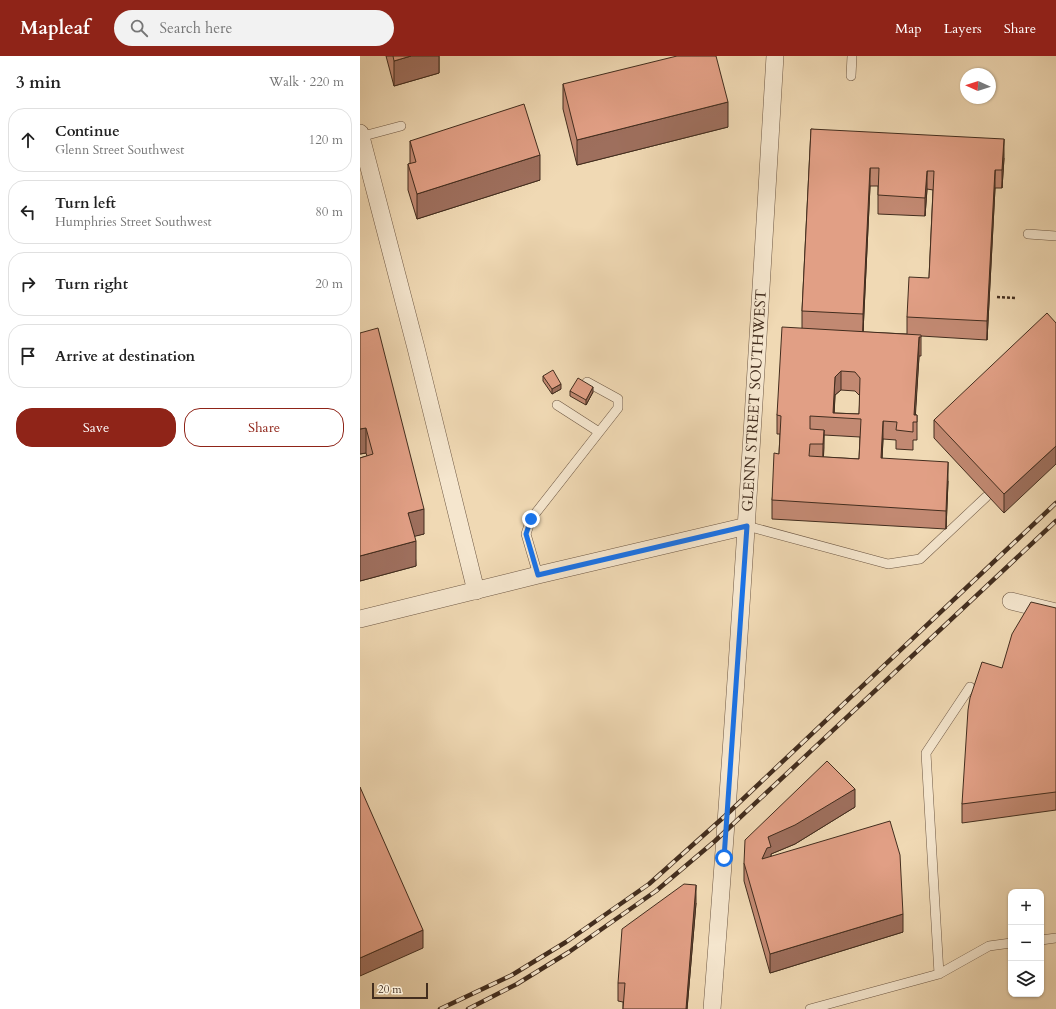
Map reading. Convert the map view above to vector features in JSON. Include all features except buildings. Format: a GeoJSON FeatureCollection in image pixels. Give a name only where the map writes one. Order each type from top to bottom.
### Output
{"type":"FeatureCollection","features":[{"type":"Feature","properties":{"kind":"street","name":"GLENN STREET SOUTHWEST"},"geometry":{"type":"LineString","coordinates":[[712,1009],[747,526],[775,56]]}},
{"type":"Feature","properties":{"kind":"street"},"geometry":{"type":"LineString","coordinates":[[360,136],[416,348],[476,591]]}},
{"type":"Feature","properties":{"kind":"street"},"geometry":{"type":"LineString","coordinates":[[360,619],[747,526]]}},
{"type":"Feature","properties":{"kind":"street"},"geometry":{"type":"LineString","coordinates":[[1011,601],[1056,612]]}},
{"type":"Feature","properties":{"kind":"lane"},"geometry":{"type":"LineString","coordinates":[[851,76],[852,56]]}},
{"type":"Feature","properties":{"kind":"lane"},"geometry":{"type":"LineString","coordinates":[[360,136],[401,126]]}},
{"type":"Feature","properties":{"kind":"lane"},"geometry":{"type":"LineString","coordinates":[[1028,234],[1056,236]]}},
{"type":"Feature","properties":{"kind":"lane"},"geometry":{"type":"LineString","coordinates":[[538,575],[526,534],[531,519],[618,408],[618,399],[587,382]]}},
{"type":"Feature","properties":{"kind":"lane"},"geometry":{"type":"LineString","coordinates":[[557,405],[599,432]]}},
{"type":"Feature","properties":{"kind":"lane"},"geometry":{"type":"LineString","coordinates":[[747,526],[888,564],[920,559],[986,497]]}},
{"type":"Feature","properties":{"kind":"lane"},"geometry":{"type":"LineString","coordinates":[[939,974],[926,754],[970,687]]}},
{"type":"Feature","properties":{"kind":"lane"},"geometry":{"type":"LineString","coordinates":[[1044,940],[1056,938]]}},
{"type":"Feature","properties":{"kind":"lane"},"geometry":{"type":"LineString","coordinates":[[810,1009],[939,974],[989,946],[1008,943]]}},
{"type":"Feature","properties":{"kind":"path"},"geometry":{"type":"LineString","coordinates":[[997,297],[1015,298]]}},
{"type":"Feature","properties":{"kind":"railway"},"geometry":{"type":"LineString","coordinates":[[440,1009],[512,975],[566,942],[649,884],[725,816],[1056,503]]}},
{"type":"Feature","properties":{"kind":"railway"},"geometry":{"type":"LineString","coordinates":[[468,1009],[517,984],[569,952],[656,891],[715,841],[1056,521]]}},
{"type":"Feature","properties":{"kind":"route"},"geometry":{"type":"LineString","coordinates":[[531,519],[526,534],[538,575],[747,526],[724,858]]}}]}
